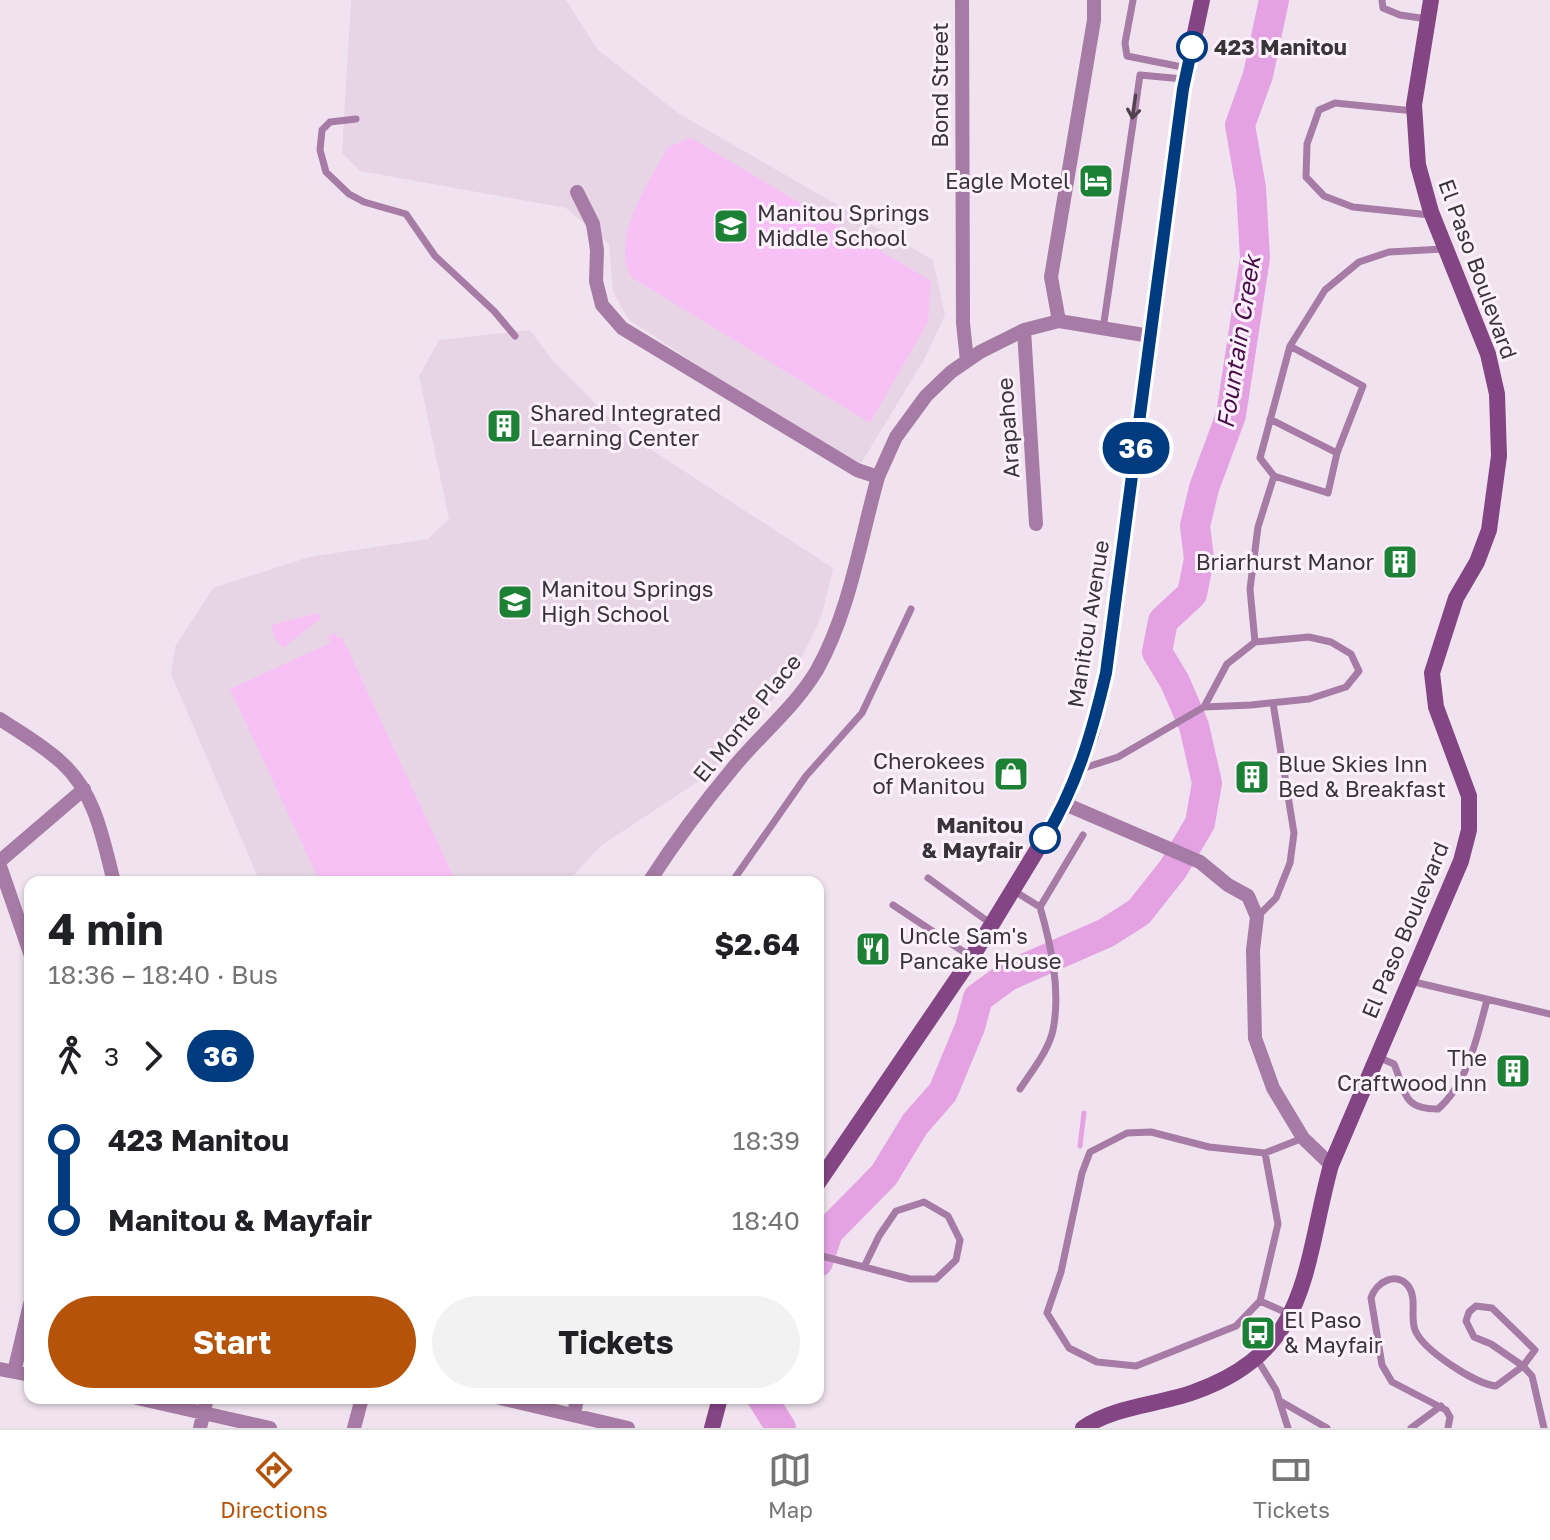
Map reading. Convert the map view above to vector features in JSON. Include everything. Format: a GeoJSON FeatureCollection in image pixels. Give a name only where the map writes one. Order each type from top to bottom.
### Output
{"type":"FeatureCollection","features":[{"type":"Feature","properties":{"kind":"street","name":"Bond Street"},"geometry":{"type":"LineString","coordinates":[[962,0],[963,323],[967,361]]}},
{"type":"Feature","properties":{"kind":"street"},"geometry":{"type":"LineString","coordinates":[[1059,321],[1051,277],[1094,20],[1094,0]]}},
{"type":"Feature","properties":{"kind":"street","name":"Manitou Avenue"},"geometry":{"type":"LineString","coordinates":[[824,1174],[972,957],[1013,890],[1065,804],[1091,735],[1106,673],[1186,74],[1202,0]]}},
{"type":"Feature","properties":{"kind":"street","name":"El Paso Boulevard"},"geometry":{"type":"LineString","coordinates":[[1083,1428],[1129,1409],[1222,1381],[1257,1359],[1292,1315],[1305,1276],[1331,1165],[1461,861],[1469,830],[1469,796],[1436,707],[1432,673],[1456,598],[1477,562],[1489,530],[1499,456],[1497,394],[1488,354],[1432,215],[1418,165],[1414,111],[1431,0]]}},
{"type":"Feature","properties":{"kind":"street"},"geometry":{"type":"LineString","coordinates":[[577,192],[593,224],[597,250],[596,281],[602,305],[622,328],[857,470],[878,477]]}},
{"type":"Feature","properties":{"kind":"street","name":"El Monte Place"},"geometry":{"type":"LineString","coordinates":[[653,876],[732,769],[815,673],[830,644],[848,594],[878,477],[887,455],[908,419],[938,383],[967,361],[1024,330],[1059,321],[1150,336]]}},
{"type":"Feature","properties":{"kind":"street","name":"Arapahoe"},"geometry":{"type":"LineString","coordinates":[[1024,330],[1036,524]]}},
{"type":"Feature","properties":{"kind":"street"},"geometry":{"type":"LineString","coordinates":[[0,719],[63,763],[84,789],[96,816],[112,876]]}},
{"type":"Feature","properties":{"kind":"street"},"geometry":{"type":"LineString","coordinates":[[24,935],[0,864],[84,789]]}},
{"type":"Feature","properties":{"kind":"street"},"geometry":{"type":"LineString","coordinates":[[1065,804],[1200,862],[1228,885],[1248,896],[1257,917],[1253,950],[1255,1038],[1273,1088],[1303,1138],[1331,1165]]}},
{"type":"Feature","properties":{"kind":"street"},"geometry":{"type":"LineString","coordinates":[[7,1370],[24,1321]]}},
{"type":"Feature","properties":{"kind":"street"},"geometry":{"type":"LineString","coordinates":[[354,1428],[360,1404]]}},
{"type":"Feature","properties":{"kind":"street"},"geometry":{"type":"LineString","coordinates":[[526,1404],[628,1428]]}},
{"type":"Feature","properties":{"kind":"street"},"geometry":{"type":"LineString","coordinates":[[574,1415],[576,1404]]}},
{"type":"Feature","properties":{"kind":"street"},"geometry":{"type":"LineString","coordinates":[[712,1428],[718,1404]]}},
{"type":"Feature","properties":{"kind":"street"},"geometry":{"type":"LineString","coordinates":[[200,1428],[205,1405],[270,1428]]}},
{"type":"Feature","properties":{"kind":"lane"},"geometry":{"type":"LineString","coordinates":[[1133,0],[1125,43],[1127,56],[1186,74]]}},
{"type":"Feature","properties":{"kind":"lane"},"geometry":{"type":"LineString","coordinates":[[1382,0],[1383,8],[1400,15],[1428,19]]}},
{"type":"Feature","properties":{"kind":"lane"},"geometry":{"type":"LineString","coordinates":[[1103,330],[1140,75],[1186,74]]}},
{"type":"Feature","properties":{"kind":"lane"},"geometry":{"type":"LineString","coordinates":[[1414,111],[1335,103],[1319,110],[1307,144],[1306,177],[1324,196],[1353,207],[1432,215]]}},
{"type":"Feature","properties":{"kind":"lane"},"geometry":{"type":"LineString","coordinates":[[356,119],[330,122],[322,130],[320,150],[326,172],[349,194],[364,202],[406,214],[435,256],[494,311],[515,336]]}},
{"type":"Feature","properties":{"kind":"lane"},"geometry":{"type":"LineString","coordinates":[[1290,346],[1363,386],[1337,453],[1328,493],[1274,476],[1260,458],[1290,346],[1325,290],[1359,262],[1389,252],[1446,249]]}},
{"type":"Feature","properties":{"kind":"lane"},"geometry":{"type":"LineString","coordinates":[[1270,419],[1337,453]]}},
{"type":"Feature","properties":{"kind":"lane"},"geometry":{"type":"LineString","coordinates":[[1255,642],[1250,589],[1258,527],[1274,476]]}},
{"type":"Feature","properties":{"kind":"lane"},"geometry":{"type":"LineString","coordinates":[[736,876],[806,776],[862,713],[911,609]]}},
{"type":"Feature","properties":{"kind":"lane"},"geometry":{"type":"LineString","coordinates":[[1079,770],[1118,757],[1204,707],[1309,699],[1346,687],[1359,671],[1351,654],[1331,642],[1309,637],[1255,642],[1227,664],[1204,707]]}},
{"type":"Feature","properties":{"kind":"lane"},"geometry":{"type":"LineString","coordinates":[[1257,917],[1276,898],[1290,863],[1294,833],[1273,703]]}},
{"type":"Feature","properties":{"kind":"lane"},"geometry":{"type":"LineString","coordinates":[[1040,907],[1083,835]]}},
{"type":"Feature","properties":{"kind":"lane"},"geometry":{"type":"LineString","coordinates":[[928,878],[992,924]]}},
{"type":"Feature","properties":{"kind":"lane"},"geometry":{"type":"LineString","coordinates":[[1013,890],[1040,907],[1054,976],[1053,1031],[1020,1089]]}},
{"type":"Feature","properties":{"kind":"lane"},"geometry":{"type":"LineString","coordinates":[[893,905],[972,957]]}},
{"type":"Feature","properties":{"kind":"lane"},"geometry":{"type":"LineString","coordinates":[[1408,981],[1550,1014]]}},
{"type":"Feature","properties":{"kind":"lane"},"geometry":{"type":"LineString","coordinates":[[1376,1056],[1394,1064],[1400,1086],[1409,1101],[1420,1109],[1438,1109],[1452,1097],[1473,1050],[1487,1000]]}},
{"type":"Feature","properties":{"kind":"lane"},"geometry":{"type":"LineString","coordinates":[[1265,1153],[1278,1224],[1260,1301],[1236,1326],[1136,1366],[1097,1362],[1069,1348],[1047,1313],[1061,1272],[1082,1173],[1090,1152],[1127,1133],[1151,1132],[1209,1147],[1265,1153],[1303,1138]]}},
{"type":"Feature","properties":{"kind":"lane"},"geometry":{"type":"LineString","coordinates":[[824,1256],[910,1279],[936,1279],[956,1260],[960,1240],[948,1216],[924,1202],[896,1211],[865,1265]]}},
{"type":"Feature","properties":{"kind":"lane"},"geometry":{"type":"LineString","coordinates":[[1448,1428],[1450,1417],[1446,1410],[1392,1382],[1382,1365],[1371,1298],[1374,1288],[1380,1283],[1392,1279],[1404,1282],[1412,1291],[1417,1334],[1429,1348],[1474,1379],[1496,1386],[1523,1366],[1533,1355],[1533,1346],[1492,1308],[1476,1306],[1469,1312],[1466,1321],[1474,1337],[1491,1344],[1523,1366],[1532,1376],[1544,1428]]}},
{"type":"Feature","properties":{"kind":"lane"},"geometry":{"type":"LineString","coordinates":[[1260,1301],[1292,1315]]}},
{"type":"Feature","properties":{"kind":"lane"},"geometry":{"type":"LineString","coordinates":[[1257,1359],[1276,1390],[1288,1428]]}},
{"type":"Feature","properties":{"kind":"lane"},"geometry":{"type":"LineString","coordinates":[[1280,1401],[1327,1428]]}},
{"type":"Feature","properties":{"kind":"lane"},"geometry":{"type":"LineString","coordinates":[[1411,1428],[1441,1406]]}},
{"type":"Feature","properties":{"kind":"shaded area","name":"Manitou Springs Middle School"},"geometry":{"type":"Polygon","coordinates":[[[351,0],[566,0],[597,49],[678,113],[933,260],[945,315],[925,358],[857,470],[628,319],[613,292],[609,244],[566,208],[360,171],[342,153],[351,0]]]}},
{"type":"Feature","properties":{"kind":"shaded area"},"geometry":{"type":"Polygon","coordinates":[[[691,138],[931,281],[928,322],[870,423],[631,277],[625,245],[634,210],[668,147],[691,138]]]}},
{"type":"Feature","properties":{"kind":"shaded area","name":"Manitou Springs High School"},"geometry":{"type":"Polygon","coordinates":[[[530,330],[552,360],[624,432],[833,568],[822,615],[791,679],[711,773],[602,845],[573,876],[257,876],[171,674],[175,647],[213,588],[309,557],[428,539],[449,519],[419,376],[439,340],[530,330]]]}},
{"type":"Feature","properties":{"kind":"shaded area"},"geometry":{"type":"Polygon","coordinates":[[[318,613],[320,619],[283,648],[275,638],[271,625],[318,613]]]}},
{"type":"Feature","properties":{"kind":"shaded area"},"geometry":{"type":"Polygon","coordinates":[[[335,633],[338,638],[342,637],[453,876],[317,876],[230,689],[330,643],[328,637],[335,633]]]}},
{"type":"Feature","properties":{"kind":"waterway","name":"Fountain Creek"},"geometry":{"type":"LineString","coordinates":[[824,1244],[828,1232],[884,1175],[915,1124],[943,1092],[970,1027],[978,998],[1008,976],[1106,933],[1139,912],[1173,869],[1200,823],[1207,783],[1194,726],[1175,682],[1157,652],[1163,621],[1192,594],[1199,559],[1195,526],[1204,488],[1231,415],[1255,258],[1251,188],[1240,125],[1258,75],[1274,0]]}},
{"type":"Feature","properties":{"kind":"waterway"},"geometry":{"type":"LineString","coordinates":[[1080,1146],[1084,1113]]}},
{"type":"Feature","properties":{"kind":"waterway","name":"Fountain Creek"},"geometry":{"type":"LineString","coordinates":[[766,1404],[781,1428]]}},
{"type":"Feature","properties":{"kind":"bus line","name":"36"},"geometry":{"type":"LineString","coordinates":[[1045,838],[1065,804],[1079,770],[1106,673],[1183,89],[1192,47]]}},
{"type":"Feature","properties":{"kind":"place","name":"423 Manitou"},"geometry":{"type":"Point","coordinates":[1192,47]}},
{"type":"Feature","properties":{"kind":"place","name":"Eagle Motel"},"geometry":{"type":"Point","coordinates":[1096,181]}},
{"type":"Feature","properties":{"kind":"place","name":"Manitou Springs Middle School"},"geometry":{"type":"Point","coordinates":[731,226]}},
{"type":"Feature","properties":{"kind":"place","name":"Shared Integrated Learning Center"},"geometry":{"type":"Point","coordinates":[504,426]}},
{"type":"Feature","properties":{"kind":"place","name":"Briarhurst Manor"},"geometry":{"type":"Point","coordinates":[1400,562]}},
{"type":"Feature","properties":{"kind":"place","name":"Manitou Springs High School"},"geometry":{"type":"Point","coordinates":[515,602]}},
{"type":"Feature","properties":{"kind":"place","name":"Cherokees of Manitou"},"geometry":{"type":"Point","coordinates":[1011,774]}},
{"type":"Feature","properties":{"kind":"place","name":"Blue Skies Inn Bed & Breakfast"},"geometry":{"type":"Point","coordinates":[1252,777]}},
{"type":"Feature","properties":{"kind":"place","name":"Manitou & Mayfair"},"geometry":{"type":"Point","coordinates":[1045,838]}},
{"type":"Feature","properties":{"kind":"place","name":"Uncle Sam's Pancake House"},"geometry":{"type":"Point","coordinates":[873,949]}},
{"type":"Feature","properties":{"kind":"place","name":"The Craftwood Inn"},"geometry":{"type":"Point","coordinates":[1513,1071]}},
{"type":"Feature","properties":{"kind":"place","name":"El Paso & Mayfair"},"geometry":{"type":"Point","coordinates":[1258,1333]}}]}
